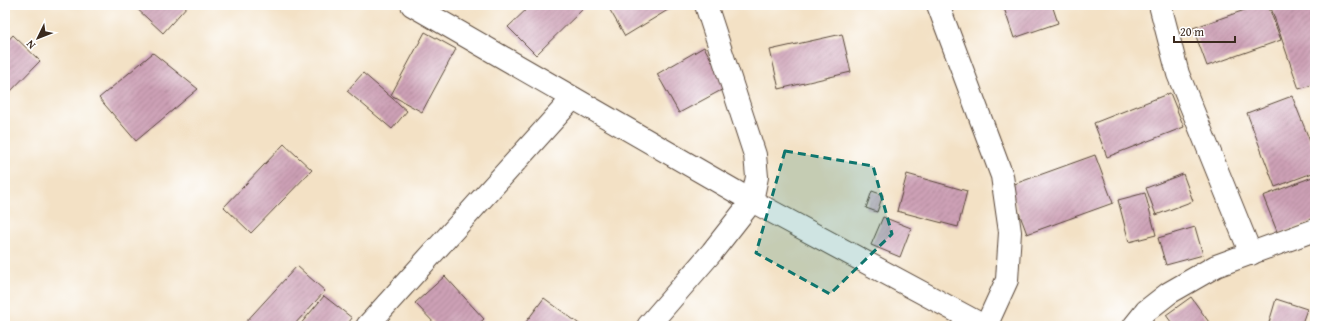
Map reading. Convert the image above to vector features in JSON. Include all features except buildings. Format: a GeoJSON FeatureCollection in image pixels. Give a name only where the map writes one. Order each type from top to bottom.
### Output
{"type":"FeatureCollection","features":[{"type":"Feature","properties":{"kind":"street"},"geometry":{"type":"LineString","coordinates":[[412,5],[752,201],[985,326],[1008,280],[1010,232],[1002,176],[938,5]]}},
{"type":"Feature","properties":{"kind":"street"},"geometry":{"type":"LineString","coordinates":[[648,326],[712,252],[752,201],[758,177],[755,155],[706,5]]}},
{"type":"Feature","properties":{"kind":"street"},"geometry":{"type":"LineString","coordinates":[[1160,5],[1178,74],[1251,254]]}},
{"type":"Feature","properties":{"kind":"street"},"geometry":{"type":"LineString","coordinates":[[367,326],[573,98]]}},
{"type":"Feature","properties":{"kind":"street"},"geometry":{"type":"LineString","coordinates":[[1134,326],[1146,311],[1169,293],[1216,266],[1315,230]]}},
{"type":"Feature","properties":{"kind":"highlighted area"},"geometry":{"type":"Polygon","coordinates":[[[785,151],[873,166],[892,234],[830,294],[756,253],[785,151]]]}}]}
